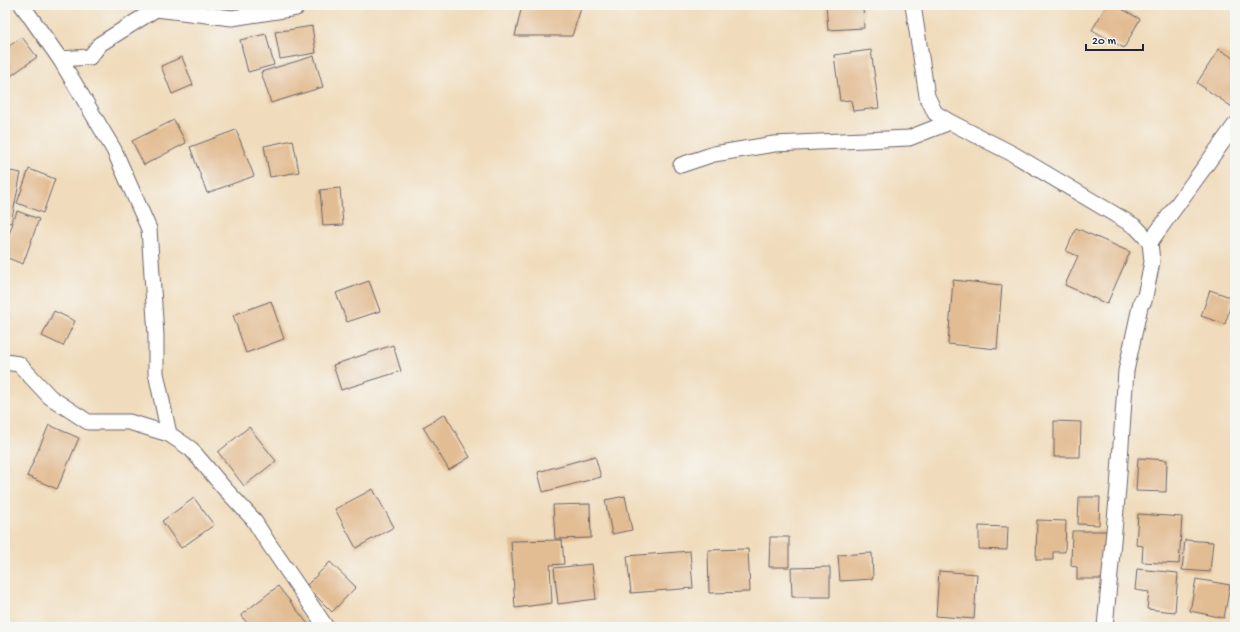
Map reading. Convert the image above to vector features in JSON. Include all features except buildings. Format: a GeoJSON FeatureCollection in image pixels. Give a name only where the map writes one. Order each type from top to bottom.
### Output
{"type":"FeatureCollection","features":[{"type":"Feature","properties":{"kind":"street"},"geometry":{"type":"LineString","coordinates":[[22,5],[60,59],[114,150],[149,229],[156,335],[156,373],[168,434]]}},
{"type":"Feature","properties":{"kind":"street"},"geometry":{"type":"LineString","coordinates":[[60,59],[90,57],[100,44],[156,7],[232,18],[296,8],[297,5]]}},
{"type":"Feature","properties":{"kind":"street"},"geometry":{"type":"LineString","coordinates":[[913,5],[927,96],[935,113],[1013,154],[1136,227],[1150,242],[1152,262],[1144,301],[1141,302],[1126,371],[1118,488],[1105,627]]}},
{"type":"Feature","properties":{"kind":"street"},"geometry":{"type":"LineString","coordinates":[[681,165],[714,154],[774,144],[909,138],[950,122]]}},
{"type":"Feature","properties":{"kind":"street"},"geometry":{"type":"LineString","coordinates":[[1150,242],[1235,125]]}},
{"type":"Feature","properties":{"kind":"street"},"geometry":{"type":"LineString","coordinates":[[5,362],[19,364],[50,397],[88,422],[130,422],[168,434],[191,449],[253,519],[273,551],[326,627]]}}]}
